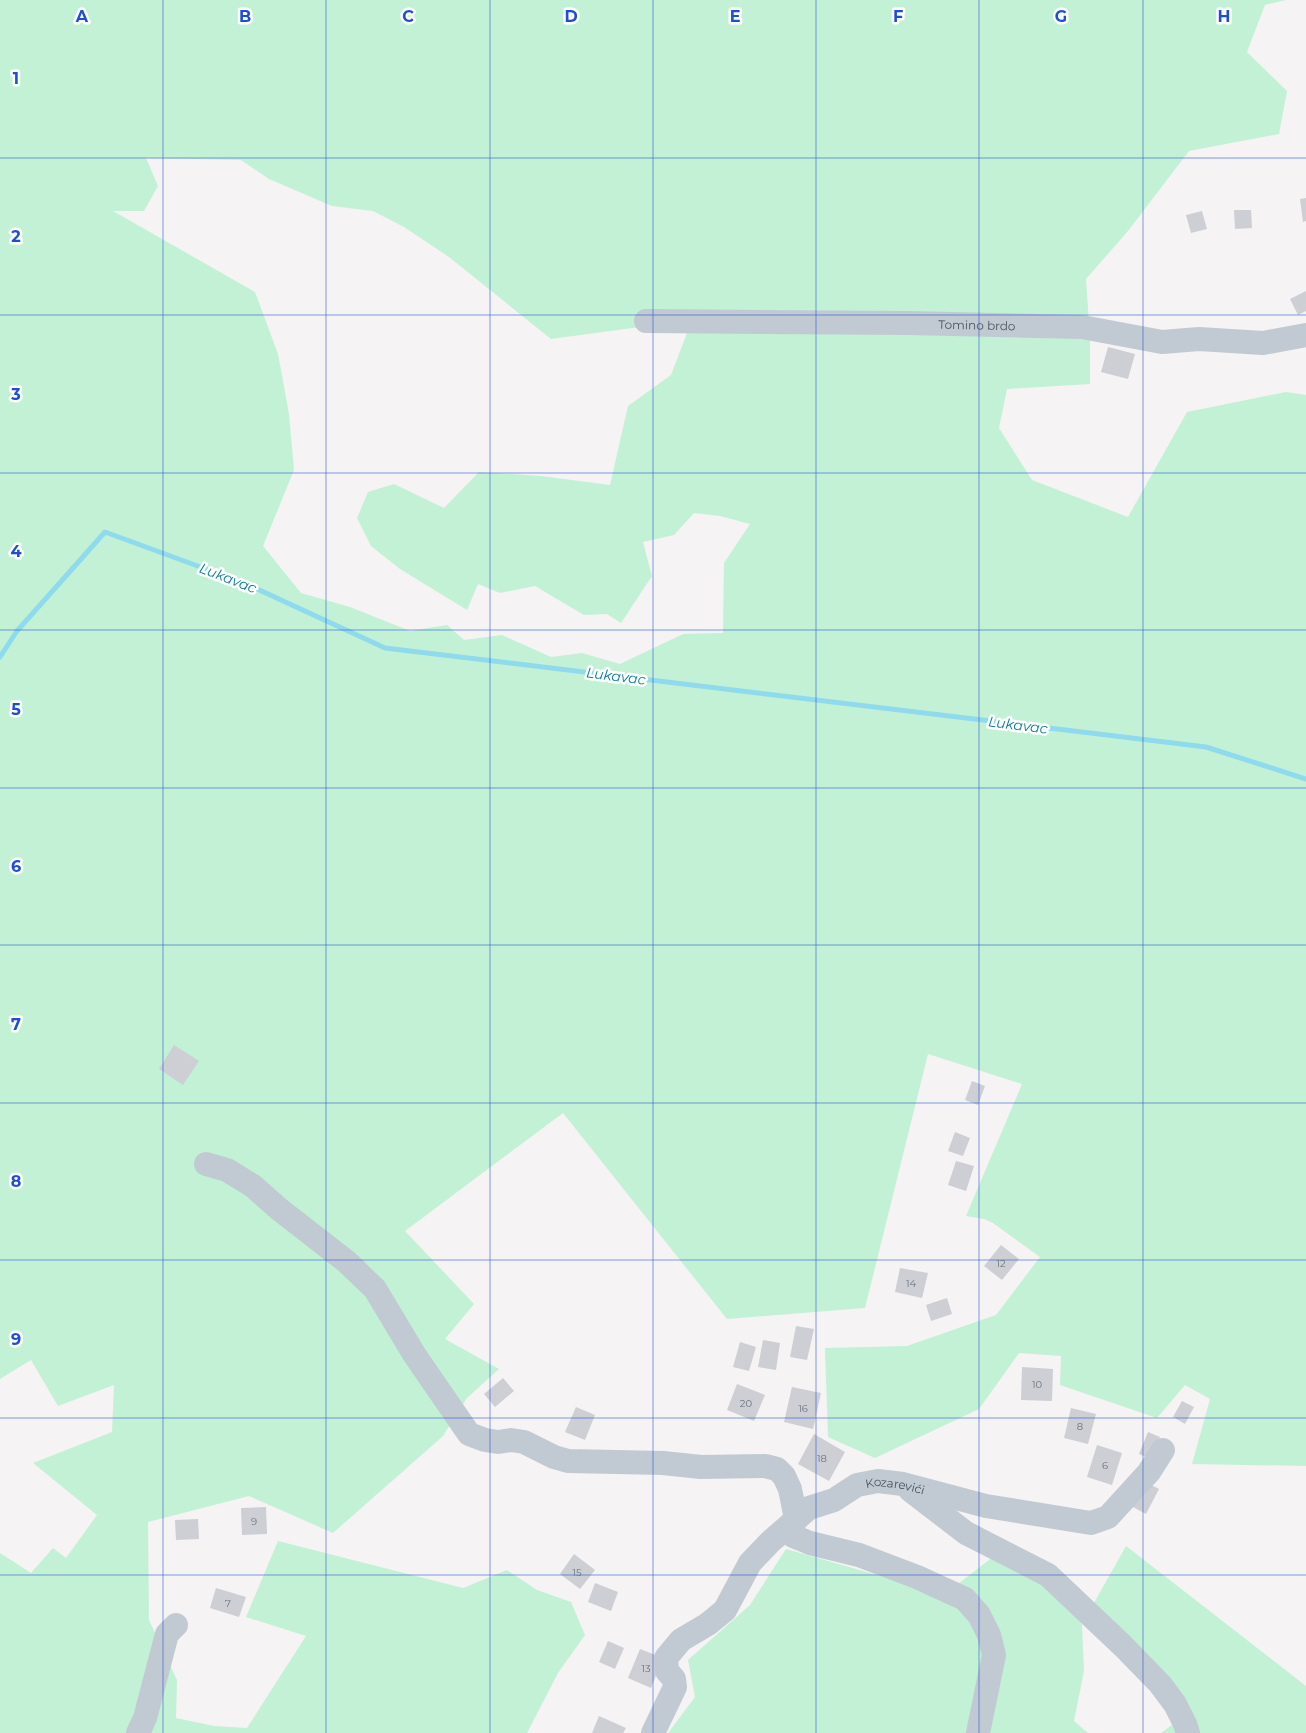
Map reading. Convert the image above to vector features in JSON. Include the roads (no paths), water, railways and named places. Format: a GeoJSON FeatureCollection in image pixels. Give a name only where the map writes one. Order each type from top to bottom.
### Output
{"type":"FeatureCollection","features":[{"type":"Feature","properties":{"kind":"street","name":"Tomino brdo"},"geometry":{"type":"LineString","coordinates":[[646,321],[908,323],[1082,327],[1162,342],[1198,339],[1263,343],[1306,335]]}},
{"type":"Feature","properties":{"kind":"street"},"geometry":{"type":"LineString","coordinates":[[206,1164],[227,1170],[253,1186],[278,1210],[347,1262],[375,1289],[414,1354],[469,1434],[485,1440],[498,1442],[511,1440],[524,1442],[554,1457],[568,1461],[663,1463],[701,1467],[765,1466],[777,1469],[784,1476],[790,1489],[796,1519],[791,1530],[793,1536],[810,1543],[858,1555],[918,1577],[966,1599],[989,1635],[994,1655],[978,1733]]}},
{"type":"Feature","properties":{"kind":"street","name":"Kozarevići"},"geometry":{"type":"LineString","coordinates":[[653,1733],[674,1687],[674,1679],[667,1671],[666,1658],[681,1640],[708,1624],[725,1610],[750,1563],[770,1542],[809,1508],[834,1500],[857,1486],[878,1481],[903,1484],[986,1506],[1091,1523],[1108,1517],[1149,1472],[1163,1450]]}},
{"type":"Feature","properties":{"kind":"street"},"geometry":{"type":"LineString","coordinates":[[903,1484],[966,1533],[1048,1575],[1160,1684],[1186,1724],[1188,1733]]}},
{"type":"Feature","properties":{"kind":"street"},"geometry":{"type":"LineString","coordinates":[[138,1733],[146,1718],[167,1634],[176,1625]]}},
{"type":"Feature","properties":{"kind":"waterway","name":"Lukavac"},"geometry":{"type":"LineString","coordinates":[[0,657],[17,631],[105,532],[244,583],[385,648],[1206,747],[1306,779]]}}]}
